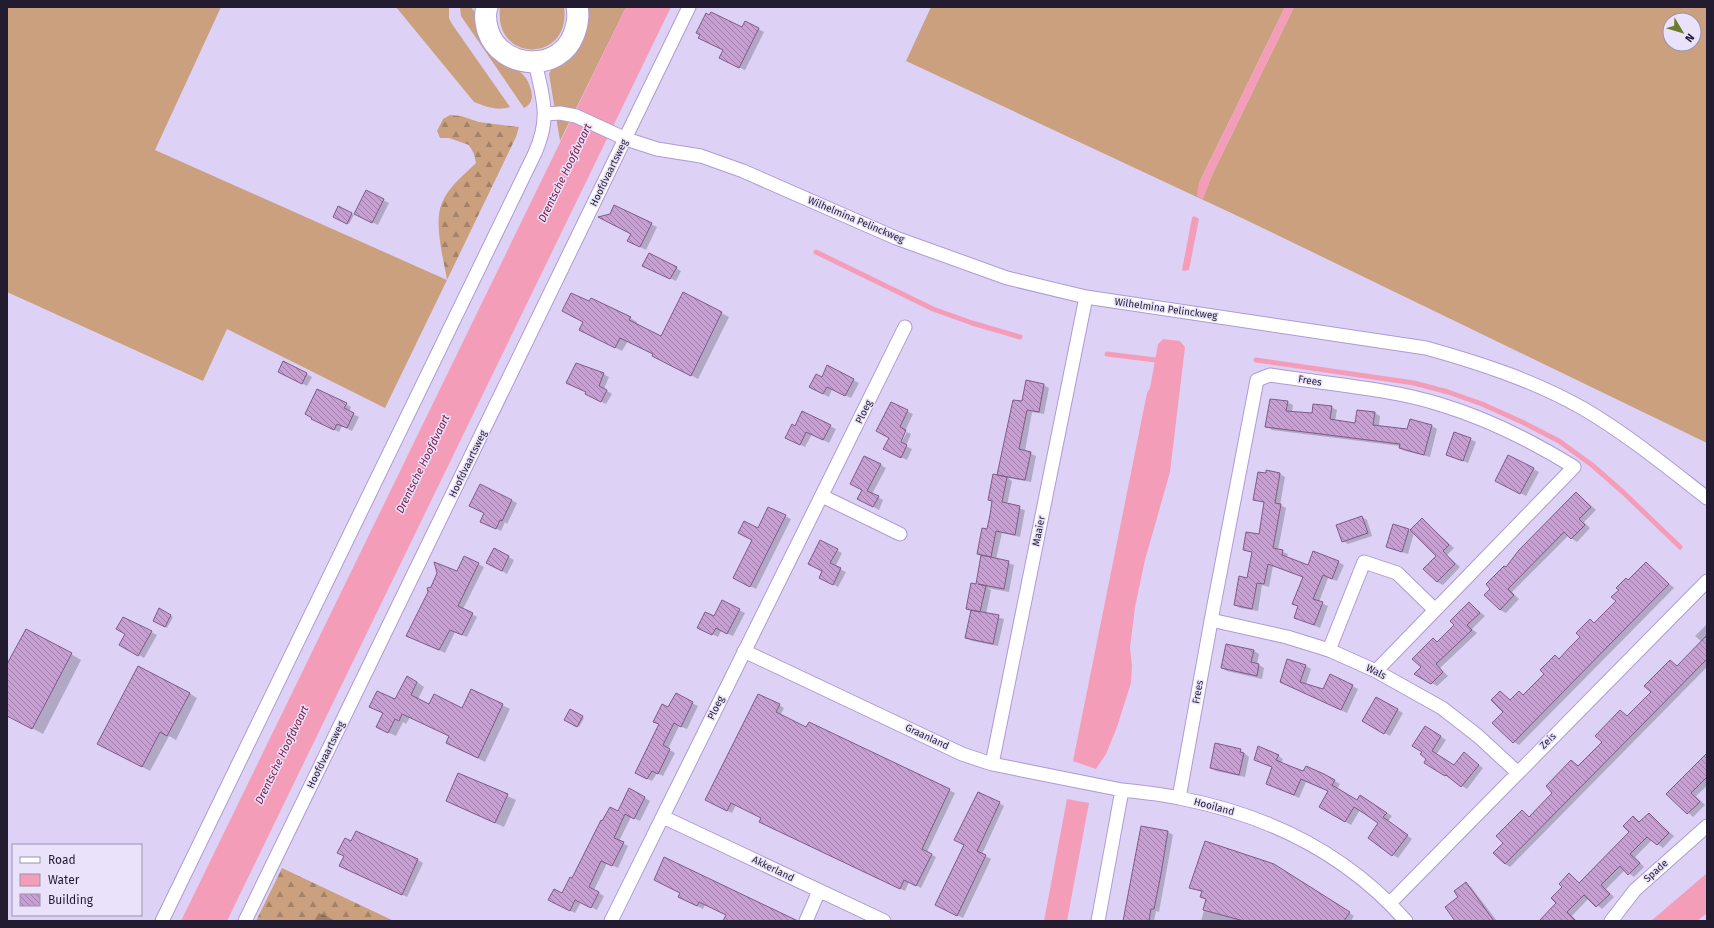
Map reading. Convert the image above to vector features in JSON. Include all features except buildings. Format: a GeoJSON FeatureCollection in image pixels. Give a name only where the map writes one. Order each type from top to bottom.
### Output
{"type":"FeatureCollection","features":[{"type":"Feature","properties":{"kind":"main road"},"geometry":{"type":"LineString","coordinates":[[485,8],[488,30],[498,48],[509,57],[522,62],[535,62],[550,59],[563,51],[572,39],[577,25],[577,7]]}},
{"type":"Feature","properties":{"kind":"street","name":"Hoofdvaartsweg"},"geometry":{"type":"LineString","coordinates":[[245,921],[689,7]]}},
{"type":"Feature","properties":{"kind":"street"},"geometry":{"type":"LineString","coordinates":[[162,921],[542,138],[545,114],[535,62]]}},
{"type":"Feature","properties":{"kind":"street","name":"Wilhelmina Pelinckweg"},"geometry":{"type":"LineString","coordinates":[[545,114],[560,113],[576,116],[626,139],[657,149],[701,156],[729,166],[942,256],[1008,278],[1086,297],[1426,348],[1476,362],[1537,386],[1583,409],[1634,441],[1707,498]]}},
{"type":"Feature","properties":{"kind":"street","name":"Maaier"},"geometry":{"type":"LineString","coordinates":[[992,764],[1086,297]]}},
{"type":"Feature","properties":{"kind":"street","name":"Ploeg"},"geometry":{"type":"LineString","coordinates":[[611,921],[905,327]]}},
{"type":"Feature","properties":{"kind":"street","name":"Frees"},"geometry":{"type":"LineString","coordinates":[[1179,798],[1257,380],[1270,375],[1391,394],[1440,404],[1506,430],[1551,453],[1574,467],[1434,609],[1376,671]]}},
{"type":"Feature","properties":{"kind":"street"},"geometry":{"type":"LineString","coordinates":[[822,496],[900,534]]}},
{"type":"Feature","properties":{"kind":"street"},"geometry":{"type":"LineString","coordinates":[[1329,650],[1364,562],[1397,573],[1434,609]]}},
{"type":"Feature","properties":{"kind":"street","name":"Zeis"},"geometry":{"type":"LineString","coordinates":[[1390,903],[1517,772],[1707,581]]}},
{"type":"Feature","properties":{"kind":"street","name":"Wals"},"geometry":{"type":"LineString","coordinates":[[1211,620],[1287,637],[1329,650],[1376,671],[1442,708],[1478,736],[1517,772]]}},
{"type":"Feature","properties":{"kind":"street","name":"Graanland"},"geometry":{"type":"LineString","coordinates":[[744,651],[962,754],[992,764],[1122,790]]}},
{"type":"Feature","properties":{"kind":"street"},"geometry":{"type":"LineString","coordinates":[[1098,921],[1122,790]]}},
{"type":"Feature","properties":{"kind":"street","name":"Hooiland"},"geometry":{"type":"LineString","coordinates":[[1122,790],[1179,798],[1219,807],[1251,818],[1312,844],[1345,864],[1376,889],[1406,921]]}},
{"type":"Feature","properties":{"kind":"street","name":"Akkerland"},"geometry":{"type":"LineString","coordinates":[[663,817],[884,921]]}},
{"type":"Feature","properties":{"kind":"street","name":"Spade"},"geometry":{"type":"LineString","coordinates":[[1611,921],[1635,890],[1707,826]]}},
{"type":"Feature","properties":{"kind":"street"},"geometry":{"type":"LineString","coordinates":[[806,921],[819,891]]}},
{"type":"Feature","properties":{"kind":"green space"},"geometry":{"type":"Polygon","coordinates":[[[7,7],[221,7],[155,150],[447,280],[385,408],[227,329],[203,381],[7,292],[7,7]]]}},
{"type":"Feature","properties":{"kind":"green space"},"geometry":{"type":"Polygon","coordinates":[[[396,7],[449,7],[449,18],[452,24],[510,107],[488,107],[474,102],[396,7]]]}},
{"type":"Feature","properties":{"kind":"green space"},"geometry":{"type":"Polygon","coordinates":[[[460,7],[471,7],[507,58],[526,78],[532,95],[530,104],[524,108],[461,16],[460,7]]]}},
{"type":"Feature","properties":{"kind":"green space"},"geometry":{"type":"Polygon","coordinates":[[[500,7],[564,7],[563,25],[556,39],[545,47],[532,49],[519,47],[508,39],[501,26],[500,7]]]}},
{"type":"Feature","properties":{"kind":"green space"},"geometry":{"type":"Polygon","coordinates":[[[582,7],[626,7],[560,141],[549,74],[582,7]]]}},
{"type":"Feature","properties":{"kind":"green space"},"geometry":{"type":"Polygon","coordinates":[[[931,7],[1285,7],[1199,183],[1203,198],[1212,175],[1294,7],[1707,7],[1707,443],[1244,219],[906,61],[931,7]]]}},
{"type":"Feature","properties":{"kind":"green space"},"geometry":{"type":"Polygon","coordinates":[[[450,115],[461,116],[479,122],[519,127],[516,137],[447,280],[439,231],[440,211],[442,203],[448,192],[476,163],[474,154],[469,145],[449,138],[440,138],[437,131],[443,119],[450,115]]]}},
{"type":"Feature","properties":{"kind":"green space"},"geometry":{"type":"Polygon","coordinates":[[[282,868],[394,921],[256,921],[282,868]]]}},
{"type":"Feature","properties":{"kind":"water","name":"Drentsche Hoofdvaart"},"geometry":{"type":"Polygon","coordinates":[[[626,7],[671,7],[227,921],[181,921],[626,7]]]}},
{"type":"Feature","properties":{"kind":"water"},"geometry":{"type":"Polygon","coordinates":[[[1285,7],[1294,7],[1212,175],[1203,199],[1197,196],[1199,183],[1285,7]]]}},
{"type":"Feature","properties":{"kind":"water"},"geometry":{"type":"Polygon","coordinates":[[[1194,216],[1199,219],[1189,270],[1184,271],[1182,270],[1192,218],[1194,216]]]}},
{"type":"Feature","properties":{"kind":"water"},"geometry":{"type":"Polygon","coordinates":[[[1163,339],[1180,341],[1185,347],[1170,472],[1145,560],[1135,607],[1130,648],[1132,666],[1131,683],[1117,727],[1106,754],[1096,769],[1073,761],[1147,393],[1150,388],[1158,344],[1163,339]]]}},
{"type":"Feature","properties":{"kind":"water"},"geometry":{"type":"Polygon","coordinates":[[[1067,799],[1089,803],[1067,921],[1044,921],[1067,799]]]}},
{"type":"Feature","properties":{"kind":"water"},"geometry":{"type":"Polygon","coordinates":[[[1707,873],[1707,913],[1697,921],[1651,921],[1707,873]]]}},
{"type":"Feature","properties":{"kind":"waterway"},"geometry":{"type":"LineString","coordinates":[[816,252],[933,309],[972,323],[1020,337]]}},
{"type":"Feature","properties":{"kind":"waterway"},"geometry":{"type":"LineString","coordinates":[[1107,354],[1156,360]]}},
{"type":"Feature","properties":{"kind":"waterway"},"geometry":{"type":"LineString","coordinates":[[1256,360],[1414,383],[1448,392],[1482,404],[1559,441],[1592,465],[1624,493],[1680,547]]}}]}
